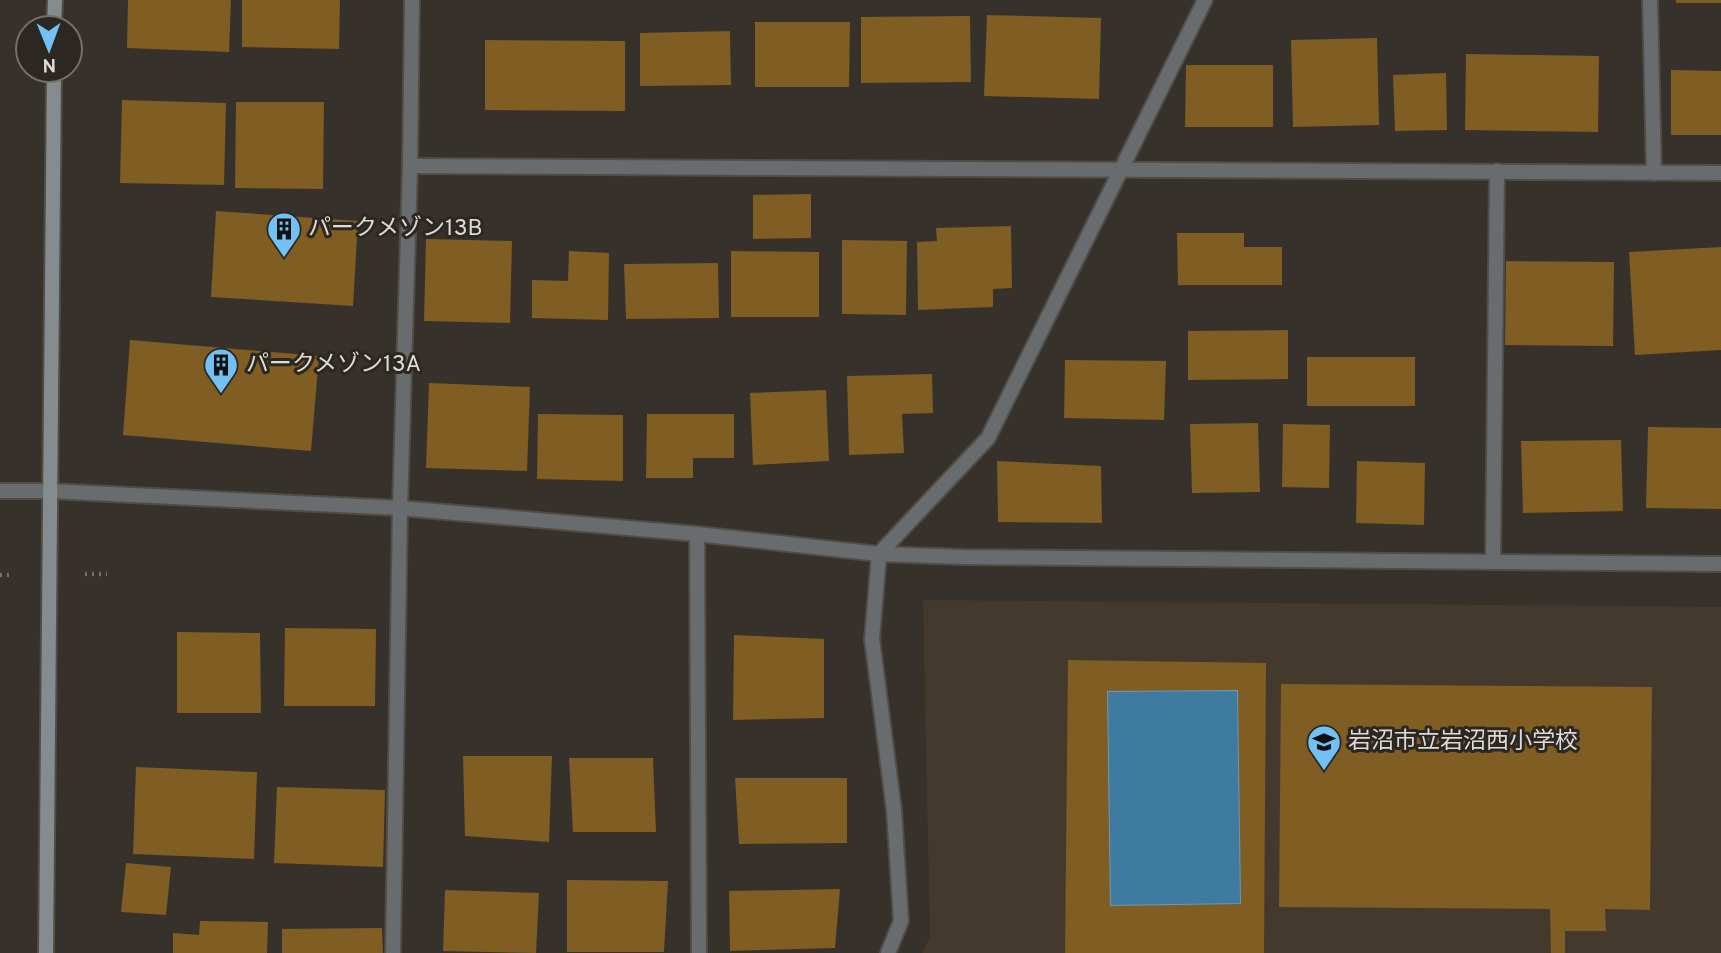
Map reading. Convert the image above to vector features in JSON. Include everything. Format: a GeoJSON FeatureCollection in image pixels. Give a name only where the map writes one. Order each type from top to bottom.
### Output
{"type":"FeatureCollection","features":[{"type":"Feature","properties":{"kind":"street"},"geometry":{"type":"LineString","coordinates":[[393,953],[412,0]]}},
{"type":"Feature","properties":{"kind":"street"},"geometry":{"type":"LineString","coordinates":[[888,953],[901,920],[894,810],[872,639],[879,554],[988,438],[1205,0]]}},
{"type":"Feature","properties":{"kind":"street"},"geometry":{"type":"LineString","coordinates":[[1650,0],[1654,173]]}},
{"type":"Feature","properties":{"kind":"street"},"geometry":{"type":"LineString","coordinates":[[46,953],[54,84]]}},
{"type":"Feature","properties":{"kind":"street"},"geometry":{"type":"LineString","coordinates":[[410,166],[1721,173]]}},
{"type":"Feature","properties":{"kind":"street"},"geometry":{"type":"LineString","coordinates":[[1493,562],[1497,171]]}},
{"type":"Feature","properties":{"kind":"street"},"geometry":{"type":"LineString","coordinates":[[0,491],[400,508],[697,534],[879,554],[1721,564]]}},
{"type":"Feature","properties":{"kind":"street"},"geometry":{"type":"LineString","coordinates":[[697,534],[699,953]]}},
{"type":"Feature","properties":{"kind":"shaded area","name":"岩沼市立岩沼西小学校"},"geometry":{"type":"Polygon","coordinates":[[[923,600],[1721,607],[1721,953],[922,953],[930,937],[923,600]]]}},
{"type":"Feature","properties":{"kind":"water"},"geometry":{"type":"Polygon","coordinates":[[[1238,690],[1241,904],[1110,906],[1107,691],[1238,690]]]}},
{"type":"Feature","properties":{"kind":"building"},"geometry":{"type":"Polygon","coordinates":[[[128,0],[231,0],[229,52],[127,48],[128,0]]]}},
{"type":"Feature","properties":{"kind":"building"},"geometry":{"type":"Polygon","coordinates":[[[242,0],[340,0],[339,49],[242,47],[242,0]]]}},
{"type":"Feature","properties":{"kind":"building"},"geometry":{"type":"Polygon","coordinates":[[[1676,0],[1721,0],[1721,3],[1676,3],[1676,0]]]}},
{"type":"Feature","properties":{"kind":"building"},"geometry":{"type":"Polygon","coordinates":[[[987,15],[1101,18],[1099,99],[984,96],[987,15]]]}},
{"type":"Feature","properties":{"kind":"building"},"geometry":{"type":"Polygon","coordinates":[[[970,16],[971,82],[861,83],[861,17],[970,16]]]}},
{"type":"Feature","properties":{"kind":"building"},"geometry":{"type":"Polygon","coordinates":[[[755,22],[850,22],[849,87],[755,87],[755,22]]]}},
{"type":"Feature","properties":{"kind":"building"},"geometry":{"type":"Polygon","coordinates":[[[730,31],[731,85],[640,86],[640,33],[730,31]]]}},
{"type":"Feature","properties":{"kind":"building"},"geometry":{"type":"Polygon","coordinates":[[[1377,38],[1379,125],[1293,127],[1291,40],[1377,38]]]}},
{"type":"Feature","properties":{"kind":"building"},"geometry":{"type":"Polygon","coordinates":[[[485,40],[625,41],[625,111],[485,110],[485,40]]]}},
{"type":"Feature","properties":{"kind":"building"},"geometry":{"type":"Polygon","coordinates":[[[1466,54],[1599,56],[1598,132],[1465,130],[1466,54]]]}},
{"type":"Feature","properties":{"kind":"building"},"geometry":{"type":"Polygon","coordinates":[[[1186,65],[1273,65],[1273,127],[1185,127],[1186,65]]]}},
{"type":"Feature","properties":{"kind":"building"},"geometry":{"type":"Polygon","coordinates":[[[1671,70],[1721,71],[1721,135],[1671,135],[1671,70]]]}},
{"type":"Feature","properties":{"kind":"building"},"geometry":{"type":"Polygon","coordinates":[[[1446,73],[1447,130],[1395,131],[1393,75],[1446,73]]]}},
{"type":"Feature","properties":{"kind":"building"},"geometry":{"type":"Polygon","coordinates":[[[122,100],[226,103],[224,185],[120,183],[122,100]]]}},
{"type":"Feature","properties":{"kind":"building"},"geometry":{"type":"Polygon","coordinates":[[[236,102],[324,102],[323,189],[235,188],[236,102]]]}},
{"type":"Feature","properties":{"kind":"building"},"geometry":{"type":"Polygon","coordinates":[[[811,194],[811,238],[753,239],[753,195],[811,194]]]}},
{"type":"Feature","properties":{"kind":"building","name":"パークメゾン13B"},"geometry":{"type":"Polygon","coordinates":[[[216,211],[358,221],[353,306],[211,297],[216,211]]]}},
{"type":"Feature","properties":{"kind":"building"},"geometry":{"type":"Polygon","coordinates":[[[1011,226],[1012,288],[993,289],[993,307],[918,310],[917,242],[937,241],[936,228],[1011,226]]]}},
{"type":"Feature","properties":{"kind":"building"},"geometry":{"type":"Polygon","coordinates":[[[1177,233],[1244,233],[1244,247],[1282,247],[1282,285],[1178,285],[1177,233]]]}},
{"type":"Feature","properties":{"kind":"building"},"geometry":{"type":"Polygon","coordinates":[[[426,239],[512,241],[510,323],[424,321],[426,239]]]}},
{"type":"Feature","properties":{"kind":"building"},"geometry":{"type":"Polygon","coordinates":[[[842,240],[907,241],[906,315],[842,314],[842,240]]]}},
{"type":"Feature","properties":{"kind":"building"},"geometry":{"type":"Polygon","coordinates":[[[1721,247],[1721,350],[1635,355],[1629,252],[1721,247]]]}},
{"type":"Feature","properties":{"kind":"building"},"geometry":{"type":"Polygon","coordinates":[[[569,251],[609,253],[608,320],[532,318],[532,280],[568,281],[569,251]]]}},
{"type":"Feature","properties":{"kind":"building"},"geometry":{"type":"Polygon","coordinates":[[[731,251],[819,252],[819,317],[731,317],[731,251]]]}},
{"type":"Feature","properties":{"kind":"building"},"geometry":{"type":"Polygon","coordinates":[[[1506,261],[1614,262],[1613,346],[1505,345],[1506,261]]]}},
{"type":"Feature","properties":{"kind":"building"},"geometry":{"type":"Polygon","coordinates":[[[718,263],[719,318],[626,319],[624,264],[718,263]]]}},
{"type":"Feature","properties":{"kind":"building"},"geometry":{"type":"Polygon","coordinates":[[[1288,330],[1288,379],[1188,380],[1188,331],[1288,330]]]}},
{"type":"Feature","properties":{"kind":"building","name":"パークメゾン13A"},"geometry":{"type":"Polygon","coordinates":[[[130,340],[319,356],[311,451],[123,435],[130,340]]]}},
{"type":"Feature","properties":{"kind":"building"},"geometry":{"type":"Polygon","coordinates":[[[1307,357],[1415,357],[1415,406],[1307,406],[1307,357]]]}},
{"type":"Feature","properties":{"kind":"building"},"geometry":{"type":"Polygon","coordinates":[[[1065,360],[1166,361],[1164,420],[1064,418],[1065,360]]]}},
{"type":"Feature","properties":{"kind":"building"},"geometry":{"type":"Polygon","coordinates":[[[932,374],[933,413],[902,414],[904,453],[849,455],[847,376],[932,374]]]}},
{"type":"Feature","properties":{"kind":"building"},"geometry":{"type":"Polygon","coordinates":[[[429,383],[530,387],[527,471],[426,468],[429,383]]]}},
{"type":"Feature","properties":{"kind":"building"},"geometry":{"type":"Polygon","coordinates":[[[826,390],[829,461],[753,465],[750,393],[826,390]]]}},
{"type":"Feature","properties":{"kind":"building"},"geometry":{"type":"Polygon","coordinates":[[[538,414],[623,415],[623,481],[537,479],[538,414]]]}},
{"type":"Feature","properties":{"kind":"building"},"geometry":{"type":"Polygon","coordinates":[[[647,414],[734,414],[734,458],[693,458],[693,478],[646,478],[647,414]]]}},
{"type":"Feature","properties":{"kind":"building"},"geometry":{"type":"Polygon","coordinates":[[[1258,423],[1260,492],[1192,493],[1190,424],[1258,423]]]}},
{"type":"Feature","properties":{"kind":"building"},"geometry":{"type":"Polygon","coordinates":[[[1283,424],[1330,425],[1329,488],[1282,487],[1283,424]]]}},
{"type":"Feature","properties":{"kind":"building"},"geometry":{"type":"Polygon","coordinates":[[[1648,427],[1721,428],[1721,509],[1646,508],[1648,427]]]}},
{"type":"Feature","properties":{"kind":"building"},"geometry":{"type":"Polygon","coordinates":[[[1621,440],[1623,511],[1523,513],[1521,441],[1621,440]]]}},
{"type":"Feature","properties":{"kind":"building"},"geometry":{"type":"Polygon","coordinates":[[[997,461],[1101,466],[1102,523],[998,522],[997,461]]]}},
{"type":"Feature","properties":{"kind":"building"},"geometry":{"type":"Polygon","coordinates":[[[1357,461],[1425,463],[1424,525],[1356,523],[1357,461]]]}},
{"type":"Feature","properties":{"kind":"building"},"geometry":{"type":"Polygon","coordinates":[[[285,628],[376,629],[375,706],[284,706],[285,628]]]}},
{"type":"Feature","properties":{"kind":"building"},"geometry":{"type":"Polygon","coordinates":[[[177,632],[260,633],[261,713],[177,713],[177,632]]]}},
{"type":"Feature","properties":{"kind":"building"},"geometry":{"type":"Polygon","coordinates":[[[734,635],[824,639],[824,718],[733,720],[734,635]]]}},
{"type":"Feature","properties":{"kind":"building"},"geometry":{"type":"Polygon","coordinates":[[[1068,660],[1266,663],[1264,953],[1065,953],[1068,660]],[[1238,690],[1107,691],[1110,906],[1241,904],[1238,690]]]}},
{"type":"Feature","properties":{"kind":"building"},"geometry":{"type":"Polygon","coordinates":[[[1281,684],[1652,687],[1650,910],[1605,909],[1606,931],[1565,931],[1565,953],[1551,953],[1550,909],[1279,907],[1281,684]]]}},
{"type":"Feature","properties":{"kind":"building"},"geometry":{"type":"Polygon","coordinates":[[[463,756],[552,756],[549,842],[465,836],[463,756]]]}},
{"type":"Feature","properties":{"kind":"building"},"geometry":{"type":"Polygon","coordinates":[[[569,758],[653,758],[656,832],[573,832],[569,758]]]}},
{"type":"Feature","properties":{"kind":"building"},"geometry":{"type":"Polygon","coordinates":[[[136,767],[257,772],[254,859],[133,854],[136,767]]]}},
{"type":"Feature","properties":{"kind":"building"},"geometry":{"type":"Polygon","coordinates":[[[735,778],[847,778],[847,843],[739,844],[735,778]]]}},
{"type":"Feature","properties":{"kind":"building"},"geometry":{"type":"Polygon","coordinates":[[[277,787],[385,790],[383,867],[274,863],[277,787]]]}},
{"type":"Feature","properties":{"kind":"building"},"geometry":{"type":"Polygon","coordinates":[[[126,863],[171,867],[166,915],[121,912],[126,863]]]}},
{"type":"Feature","properties":{"kind":"building"},"geometry":{"type":"Polygon","coordinates":[[[567,880],[668,881],[664,952],[567,952],[567,880]]]}},
{"type":"Feature","properties":{"kind":"building"},"geometry":{"type":"Polygon","coordinates":[[[840,889],[835,948],[730,951],[729,891],[840,889]]]}},
{"type":"Feature","properties":{"kind":"building"},"geometry":{"type":"Polygon","coordinates":[[[445,890],[539,893],[536,953],[443,951],[445,890]]]}},
{"type":"Feature","properties":{"kind":"building"},"geometry":{"type":"Polygon","coordinates":[[[200,921],[268,922],[267,953],[173,953],[173,933],[199,935],[200,921]]]}},
{"type":"Feature","properties":{"kind":"building"},"geometry":{"type":"Polygon","coordinates":[[[382,928],[383,953],[282,953],[282,929],[382,928]]]}},
{"type":"Feature","properties":{"kind":"place","name":"パークメゾン13B"},"geometry":{"type":"Point","coordinates":[284,259]}},
{"type":"Feature","properties":{"kind":"place","name":"パークメゾン13A"},"geometry":{"type":"Point","coordinates":[221,395]}},
{"type":"Feature","properties":{"kind":"place","name":"岩沼市立岩沼西小学校"},"geometry":{"type":"Point","coordinates":[1324,772]}}]}
